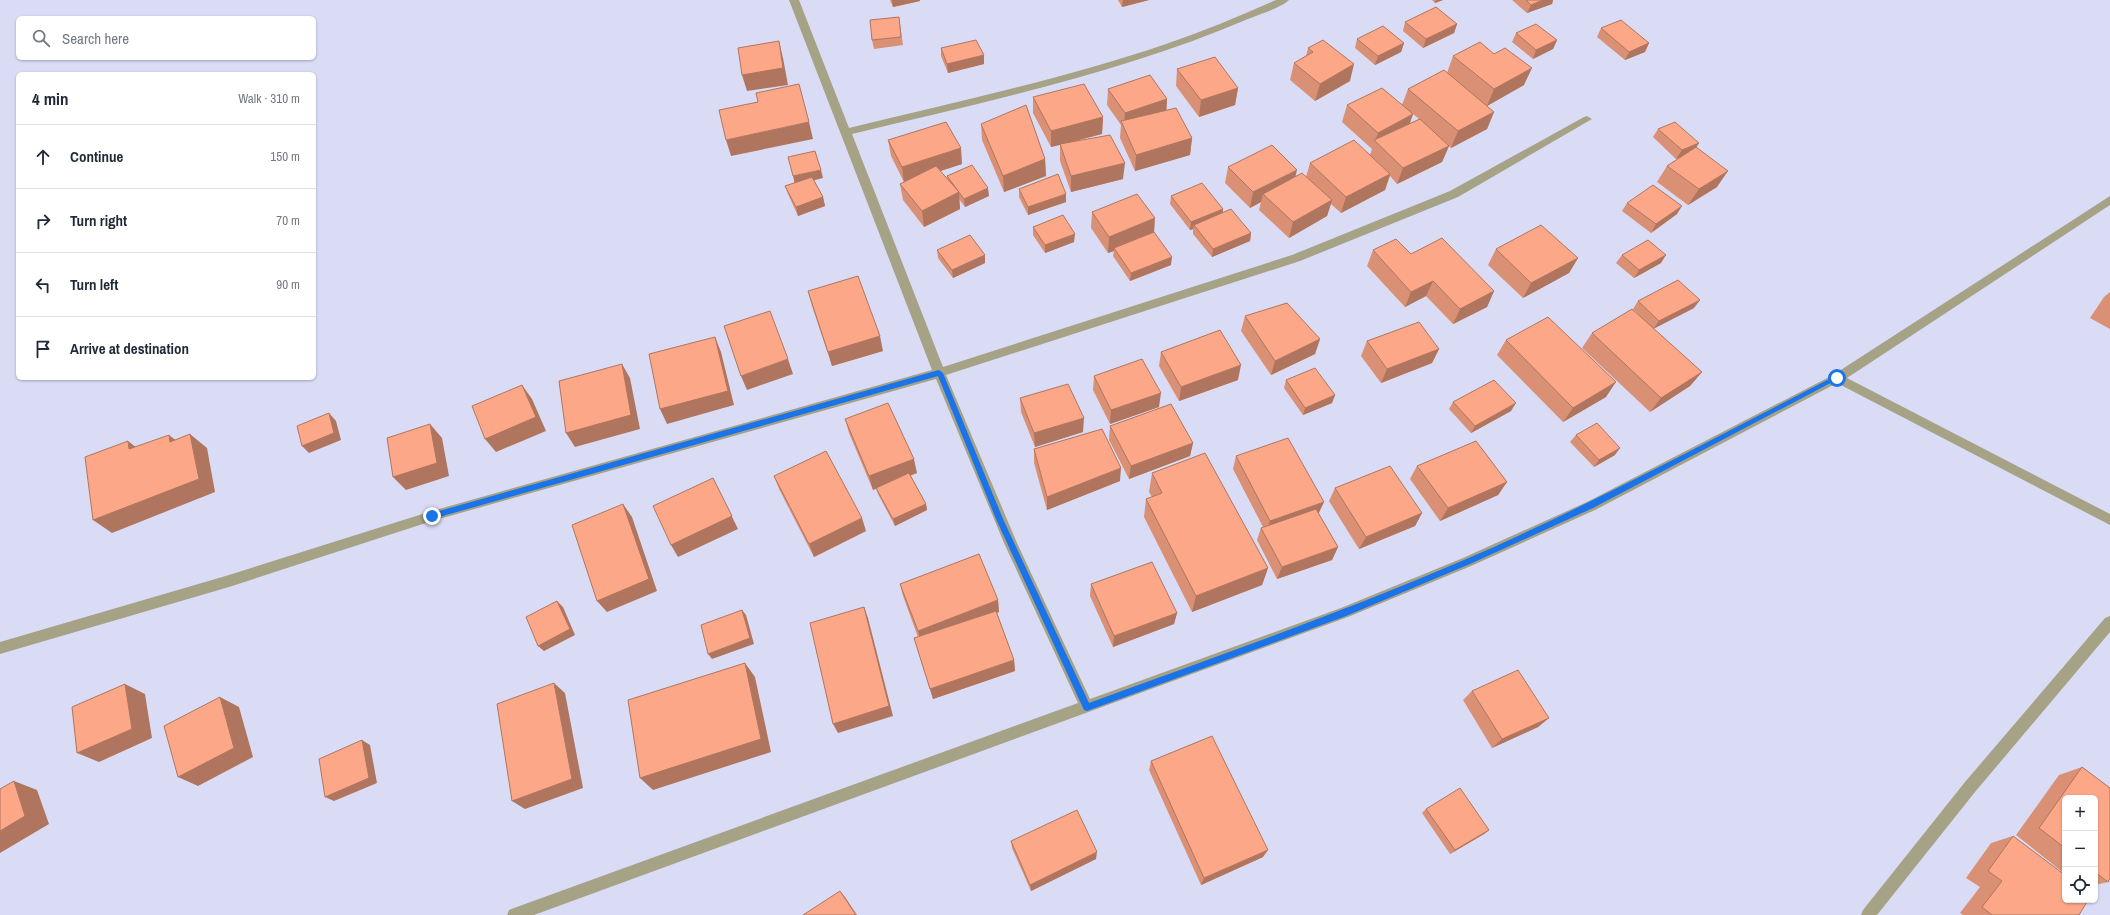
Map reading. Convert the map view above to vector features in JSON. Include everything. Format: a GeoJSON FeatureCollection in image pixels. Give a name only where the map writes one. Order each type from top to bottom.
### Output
{"type":"FeatureCollection","features":[{"type":"Feature","properties":{"kind":"street"},"geometry":{"type":"LineString","coordinates":[[794,0],[847,132],[939,373],[1000,519],[1087,708]]}},
{"type":"Feature","properties":{"kind":"street"},"geometry":{"type":"LineString","coordinates":[[847,132],[1030,88],[1153,52],[1242,19],[1284,0]]}},
{"type":"Feature","properties":{"kind":"street"},"geometry":{"type":"LineString","coordinates":[[0,648],[229,581],[432,516],[939,373],[1296,258],[1454,194],[1587,119]]}},
{"type":"Feature","properties":{"kind":"street"},"geometry":{"type":"LineString","coordinates":[[514,915],[1087,708],[1343,613],[1467,562],[1591,506],[1837,378],[2110,200]]}},
{"type":"Feature","properties":{"kind":"street"},"geometry":{"type":"LineString","coordinates":[[1837,378],[2110,520]]}},
{"type":"Feature","properties":{"kind":"street"},"geometry":{"type":"LineString","coordinates":[[1868,915],[1970,787],[2110,622]]}},
{"type":"Feature","properties":{"kind":"building"},"geometry":{"type":"Polygon","coordinates":[[[1526,0],[1543,0],[1531,5],[1526,0]]]}},
{"type":"Feature","properties":{"kind":"building"},"geometry":{"type":"Polygon","coordinates":[[[1436,7],[1457,24],[1426,39],[1405,22],[1436,7]]]}},
{"type":"Feature","properties":{"kind":"building"},"geometry":{"type":"Polygon","coordinates":[[[899,17],[901,37],[872,40],[870,20],[899,17]]]}},
{"type":"Feature","properties":{"kind":"building"},"geometry":{"type":"Polygon","coordinates":[[[1621,20],[1649,43],[1629,52],[1601,28],[1621,20]]]}},
{"type":"Feature","properties":{"kind":"building"},"geometry":{"type":"Polygon","coordinates":[[[1536,24],[1557,40],[1536,50],[1516,33],[1536,24]]]}},
{"type":"Feature","properties":{"kind":"building"},"geometry":{"type":"Polygon","coordinates":[[[1383,26],[1404,43],[1378,56],[1357,39],[1383,26]]]}},
{"type":"Feature","properties":{"kind":"building"},"geometry":{"type":"Polygon","coordinates":[[[976,40],[984,55],[947,64],[941,48],[976,40]]]}},
{"type":"Feature","properties":{"kind":"building"},"geometry":{"type":"Polygon","coordinates":[[[1323,40],[1354,64],[1320,84],[1294,63],[1313,52],[1308,48],[1323,40]]]}},
{"type":"Feature","properties":{"kind":"building"},"geometry":{"type":"Polygon","coordinates":[[[779,41],[783,68],[742,75],[738,48],[779,41]]]}},
{"type":"Feature","properties":{"kind":"building"},"geometry":{"type":"Polygon","coordinates":[[[1480,42],[1494,54],[1505,48],[1532,68],[1494,89],[1453,56],[1480,42]]]}},
{"type":"Feature","properties":{"kind":"building"},"geometry":{"type":"Polygon","coordinates":[[[1215,57],[1238,88],[1201,100],[1177,69],[1215,57]]]}},
{"type":"Feature","properties":{"kind":"building"},"geometry":{"type":"Polygon","coordinates":[[[1444,70],[1494,112],[1458,131],[1408,89],[1444,70]]]}},
{"type":"Feature","properties":{"kind":"building"},"geometry":{"type":"Polygon","coordinates":[[[1150,75],[1167,99],[1125,113],[1108,89],[1150,75]]]}},
{"type":"Feature","properties":{"kind":"building"},"geometry":{"type":"Polygon","coordinates":[[[799,84],[809,122],[726,140],[719,110],[758,102],[756,93],[799,84]]]}},
{"type":"Feature","properties":{"kind":"building"},"geometry":{"type":"Polygon","coordinates":[[[1084,84],[1103,117],[1051,131],[1033,97],[1084,84]]]}},
{"type":"Feature","properties":{"kind":"building"},"geometry":{"type":"Polygon","coordinates":[[[1382,88],[1413,114],[1378,133],[1347,105],[1382,88]]]}},
{"type":"Feature","properties":{"kind":"building"},"geometry":{"type":"Polygon","coordinates":[[[1026,105],[1045,159],[1003,176],[981,124],[1026,105]]]}},
{"type":"Feature","properties":{"kind":"building"},"geometry":{"type":"Polygon","coordinates":[[[1176,108],[1192,138],[1136,155],[1121,121],[1176,108]]]}},
{"type":"Feature","properties":{"kind":"building"},"geometry":{"type":"Polygon","coordinates":[[[1420,119],[1449,146],[1403,168],[1374,140],[1420,119]]]}},
{"type":"Feature","properties":{"kind":"building"},"geometry":{"type":"Polygon","coordinates":[[[946,122],[961,148],[902,167],[888,140],[946,122]]]}},
{"type":"Feature","properties":{"kind":"building"},"geometry":{"type":"Polygon","coordinates":[[[1675,122],[1699,143],[1682,150],[1658,129],[1675,122]]]}},
{"type":"Feature","properties":{"kind":"building"},"geometry":{"type":"Polygon","coordinates":[[[1110,135],[1125,163],[1071,176],[1060,144],[1110,135]]]}},
{"type":"Feature","properties":{"kind":"building"},"geometry":{"type":"Polygon","coordinates":[[[1354,140],[1390,174],[1346,197],[1310,163],[1354,140]]]}},
{"type":"Feature","properties":{"kind":"building"},"geometry":{"type":"Polygon","coordinates":[[[1272,145],[1297,170],[1253,192],[1228,167],[1272,145]]]}},
{"type":"Feature","properties":{"kind":"building"},"geometry":{"type":"Polygon","coordinates":[[[1696,147],[1728,171],[1699,189],[1667,166],[1696,147]]]}},
{"type":"Feature","properties":{"kind":"building"},"geometry":{"type":"Polygon","coordinates":[[[815,151],[821,170],[793,176],[788,157],[815,151]]]}},
{"type":"Feature","properties":{"kind":"building"},"geometry":{"type":"Polygon","coordinates":[[[972,165],[988,188],[964,199],[947,176],[972,165]]]}},
{"type":"Feature","properties":{"kind":"building"},"geometry":{"type":"Polygon","coordinates":[[[936,166],[959,192],[922,211],[900,184],[936,166]]]}},
{"type":"Feature","properties":{"kind":"building"},"geometry":{"type":"Polygon","coordinates":[[[1302,173],[1332,200],[1293,222],[1263,194],[1302,173]]]}},
{"type":"Feature","properties":{"kind":"building"},"geometry":{"type":"Polygon","coordinates":[[[1058,174],[1066,194],[1028,207],[1019,189],[1058,174]]]}},
{"type":"Feature","properties":{"kind":"building"},"geometry":{"type":"Polygon","coordinates":[[[812,177],[823,197],[796,207],[785,186],[812,177]]]}},
{"type":"Feature","properties":{"kind":"building"},"geometry":{"type":"Polygon","coordinates":[[[1202,183],[1223,209],[1191,222],[1171,196],[1202,183]]]}},
{"type":"Feature","properties":{"kind":"building"},"geometry":{"type":"Polygon","coordinates":[[[1653,185],[1682,206],[1656,224],[1627,203],[1653,185]]]}},
{"type":"Feature","properties":{"kind":"building"},"geometry":{"type":"Polygon","coordinates":[[[1137,194],[1155,218],[1109,237],[1092,212],[1137,194]]]}},
{"type":"Feature","properties":{"kind":"building"},"geometry":{"type":"Polygon","coordinates":[[[1231,209],[1251,233],[1213,249],[1194,225],[1231,209]]]}},
{"type":"Feature","properties":{"kind":"building"},"geometry":{"type":"Polygon","coordinates":[[[1063,215],[1075,234],[1045,245],[1033,227],[1063,215]]]}},
{"type":"Feature","properties":{"kind":"building"},"geometry":{"type":"Polygon","coordinates":[[[1541,225],[1578,258],[1531,283],[1496,249],[1541,225]]]}},
{"type":"Feature","properties":{"kind":"building"},"geometry":{"type":"Polygon","coordinates":[[[1154,232],[1172,257],[1131,273],[1114,248],[1154,232]]]}},
{"type":"Feature","properties":{"kind":"building"},"geometry":{"type":"Polygon","coordinates":[[[970,235],[985,255],[952,270],[937,250],[970,235]]]}},
{"type":"Feature","properties":{"kind":"building"},"geometry":{"type":"Polygon","coordinates":[[[1442,238],[1494,291],[1460,309],[1433,281],[1411,292],[1373,250],[1396,239],[1411,254],[1442,238]]]}},
{"type":"Feature","properties":{"kind":"building"},"geometry":{"type":"Polygon","coordinates":[[[1648,240],[1666,255],[1639,270],[1622,255],[1648,240]]]}},
{"type":"Feature","properties":{"kind":"building"},"geometry":{"type":"Polygon","coordinates":[[[858,276],[880,336],[828,352],[808,291],[858,276]]]}},
{"type":"Feature","properties":{"kind":"building"},"geometry":{"type":"Polygon","coordinates":[[[1678,280],[1700,300],[1659,321],[1638,301],[1678,280]]]}},
{"type":"Feature","properties":{"kind":"building"},"geometry":{"type":"Polygon","coordinates":[[[1287,303],[1320,339],[1275,361],[1245,316],[1287,303]]]}},
{"type":"Feature","properties":{"kind":"building"},"geometry":{"type":"Polygon","coordinates":[[[1632,309],[1702,372],[1661,398],[1592,333],[1632,309]]]}},
{"type":"Feature","properties":{"kind":"building"},"geometry":{"type":"Polygon","coordinates":[[[770,311],[788,359],[741,376],[724,326],[770,311]]]}},
{"type":"Feature","properties":{"kind":"building"},"geometry":{"type":"Polygon","coordinates":[[[1548,317],[1616,382],[1573,408],[1506,340],[1548,317]]]}},
{"type":"Feature","properties":{"kind":"building"},"geometry":{"type":"Polygon","coordinates":[[[1419,322],[1439,349],[1387,369],[1367,341],[1419,322]]]}},
{"type":"Feature","properties":{"kind":"building"},"geometry":{"type":"Polygon","coordinates":[[[1220,330],[1241,365],[1181,387],[1161,352],[1220,330]]]}},
{"type":"Feature","properties":{"kind":"building"},"geometry":{"type":"Polygon","coordinates":[[[715,337],[728,391],[660,409],[649,354],[715,337]]]}},
{"type":"Feature","properties":{"kind":"building"},"geometry":{"type":"Polygon","coordinates":[[[1142,359],[1161,393],[1111,410],[1094,376],[1142,359]]]}},
{"type":"Feature","properties":{"kind":"building"},"geometry":{"type":"Polygon","coordinates":[[[622,364],[631,415],[566,433],[559,381],[622,364]]]}},
{"type":"Feature","properties":{"kind":"building"},"geometry":{"type":"Polygon","coordinates":[[[1315,368],[1335,395],[1305,408],[1286,380],[1315,368]]]}},
{"type":"Feature","properties":{"kind":"building"},"geometry":{"type":"Polygon","coordinates":[[[1494,380],[1516,403],[1475,426],[1453,402],[1494,380]]]}},
{"type":"Feature","properties":{"kind":"building"},"geometry":{"type":"Polygon","coordinates":[[[1068,384],[1084,418],[1034,433],[1020,398],[1068,384]]]}},
{"type":"Feature","properties":{"kind":"building"},"geometry":{"type":"Polygon","coordinates":[[[522,385],[536,417],[485,439],[472,406],[522,385]]]}},
{"type":"Feature","properties":{"kind":"building"},"geometry":{"type":"Polygon","coordinates":[[[888,403],[914,459],[869,476],[845,419],[888,403]]]}},
{"type":"Feature","properties":{"kind":"building"},"geometry":{"type":"Polygon","coordinates":[[[1171,404],[1193,443],[1131,466],[1110,426],[1171,404]]]}},
{"type":"Feature","properties":{"kind":"building"},"geometry":{"type":"Polygon","coordinates":[[[329,413],[334,433],[302,446],[297,426],[329,413]]]}},
{"type":"Feature","properties":{"kind":"building"},"geometry":{"type":"Polygon","coordinates":[[[1597,423],[1620,448],[1599,460],[1576,435],[1597,423]]]}},
{"type":"Feature","properties":{"kind":"building"},"geometry":{"type":"Polygon","coordinates":[[[430,424],[437,463],[393,477],[387,438],[430,424]]]}},
{"type":"Feature","properties":{"kind":"building"},"geometry":{"type":"Polygon","coordinates":[[[1102,429],[1121,468],[1047,497],[1034,449],[1102,429]]]}},
{"type":"Feature","properties":{"kind":"building"},"geometry":{"type":"Polygon","coordinates":[[[190,434],[199,479],[93,520],[85,457],[128,441],[129,449],[169,435],[170,442],[190,434]]]}},
{"type":"Feature","properties":{"kind":"building"},"geometry":{"type":"Polygon","coordinates":[[[1288,438],[1324,502],[1270,521],[1236,456],[1288,438]]]}},
{"type":"Feature","properties":{"kind":"building"},"geometry":{"type":"Polygon","coordinates":[[[1476,441],[1507,482],[1448,508],[1417,466],[1476,441]]]}},
{"type":"Feature","properties":{"kind":"building"},"geometry":{"type":"Polygon","coordinates":[[[826,451],[862,518],[809,544],[774,476],[826,451]]]}},
{"type":"Feature","properties":{"kind":"building"},"geometry":{"type":"Polygon","coordinates":[[[1205,453],[1268,568],[1196,596],[1146,499],[1162,493],[1152,473],[1205,453]]]}},
{"type":"Feature","properties":{"kind":"building"},"geometry":{"type":"Polygon","coordinates":[[[1390,466],[1422,513],[1366,537],[1335,488],[1390,466]]]}},
{"type":"Feature","properties":{"kind":"building"},"geometry":{"type":"Polygon","coordinates":[[[909,473],[926,504],[893,519],[876,488],[909,473]]]}},
{"type":"Feature","properties":{"kind":"building"},"geometry":{"type":"Polygon","coordinates":[[[713,478],[732,516],[671,545],[653,506],[713,478]]]}},
{"type":"Feature","properties":{"kind":"building"},"geometry":{"type":"Polygon","coordinates":[[[623,504],[649,579],[597,601],[572,525],[623,504]]]}},
{"type":"Feature","properties":{"kind":"building"},"geometry":{"type":"Polygon","coordinates":[[[1316,509],[1338,547],[1282,567],[1261,528],[1316,509]]]}},
{"type":"Feature","properties":{"kind":"building"},"geometry":{"type":"Polygon","coordinates":[[[979,554],[998,600],[918,631],[900,584],[979,554]]]}},
{"type":"Feature","properties":{"kind":"building"},"geometry":{"type":"Polygon","coordinates":[[[1152,562],[1177,613],[1114,636],[1091,584],[1152,562]]]}},
{"type":"Feature","properties":{"kind":"building"},"geometry":{"type":"Polygon","coordinates":[[[557,601],[570,629],[538,646],[526,617],[557,601]]]}},
{"type":"Feature","properties":{"kind":"building"},"geometry":{"type":"Polygon","coordinates":[[[864,607],[889,706],[833,724],[810,623],[864,607]]]}},
{"type":"Feature","properties":{"kind":"building"},"geometry":{"type":"Polygon","coordinates":[[[742,610],[750,638],[708,654],[701,625],[742,610]]]}},
{"type":"Feature","properties":{"kind":"building"},"geometry":{"type":"Polygon","coordinates":[[[996,611],[1014,660],[930,689],[914,638],[996,611]]]}},
{"type":"Feature","properties":{"kind":"building"},"geometry":{"type":"Polygon","coordinates":[[[745,663],[761,739],[640,778],[628,700],[745,663]]]}},
{"type":"Feature","properties":{"kind":"building"},"geometry":{"type":"Polygon","coordinates":[[[1518,670],[1549,718],[1502,739],[1472,691],[1518,670]]]}},
{"type":"Feature","properties":{"kind":"building"},"geometry":{"type":"Polygon","coordinates":[[[554,683],[572,779],[512,801],[497,704],[554,683]]]}},
{"type":"Feature","properties":{"kind":"building"},"geometry":{"type":"Polygon","coordinates":[[[125,684],[132,729],[77,753],[72,707],[125,684]]]}},
{"type":"Feature","properties":{"kind":"building"},"geometry":{"type":"Polygon","coordinates":[[[220,697],[234,748],[178,777],[164,726],[220,697]]]}},
{"type":"Feature","properties":{"kind":"building"},"geometry":{"type":"Polygon","coordinates":[[[1212,736],[1268,850],[1204,878],[1151,761],[1212,736]]]}},
{"type":"Feature","properties":{"kind":"building"},"geometry":{"type":"Polygon","coordinates":[[[362,740],[369,778],[325,797],[319,759],[362,740]]]}},
{"type":"Feature","properties":{"kind":"building"},"geometry":{"type":"Polygon","coordinates":[[[2082,767],[2110,788],[2110,878],[2108,882],[2098,874],[2098,795],[2062,795],[2082,767]]]}},
{"type":"Feature","properties":{"kind":"building"},"geometry":{"type":"Polygon","coordinates":[[[14,781],[25,816],[0,831],[0,789],[14,781]]]}},
{"type":"Feature","properties":{"kind":"building"},"geometry":{"type":"Polygon","coordinates":[[[1460,788],[1489,830],[1455,850],[1426,809],[1460,788]]]}},
{"type":"Feature","properties":{"kind":"building"},"geometry":{"type":"Polygon","coordinates":[[[2062,795],[2062,846],[2039,828],[2062,795]]]}},
{"type":"Feature","properties":{"kind":"building"},"geometry":{"type":"Polygon","coordinates":[[[1077,810],[1097,852],[1030,885],[1011,841],[1077,810]]]}},
{"type":"Feature","properties":{"kind":"building"},"geometry":{"type":"Polygon","coordinates":[[[2013,836],[2062,873],[2062,903],[2086,903],[2079,915],[1992,915],[1982,907],[2002,881],[1988,871],[2013,836]]]}},
{"type":"Feature","properties":{"kind":"building"},"geometry":{"type":"Polygon","coordinates":[[[840,891],[856,915],[803,915],[840,891]]]}},
{"type":"Feature","properties":{"kind":"route"},"geometry":{"type":"LineString","coordinates":[[432,516],[939,373],[1000,519],[1087,708],[1343,613],[1467,562],[1591,506],[1837,378]]}}]}
